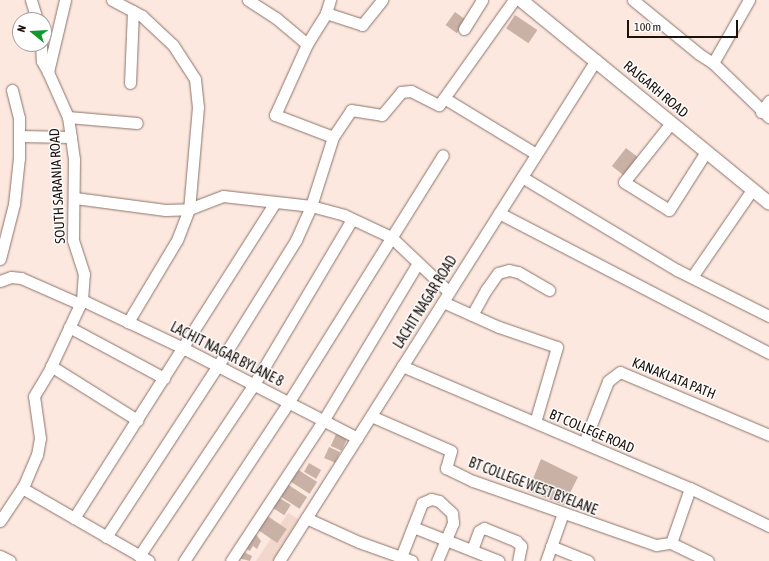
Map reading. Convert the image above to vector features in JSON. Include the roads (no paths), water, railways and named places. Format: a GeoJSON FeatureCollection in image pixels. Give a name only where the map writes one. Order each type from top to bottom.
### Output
{"type":"FeatureCollection","features":[{"type":"Feature","properties":{"kind":"main road","name":"RAJGARH ROAD"},"geometry":{"type":"LineString","coordinates":[[521,0],[769,203]]}},
{"type":"Feature","properties":{"kind":"street"},"geometry":{"type":"LineString","coordinates":[[31,0],[35,12]]}},
{"type":"Feature","properties":{"kind":"street"},"geometry":{"type":"LineString","coordinates":[[48,72],[66,0]]}},
{"type":"Feature","properties":{"kind":"street"},"geometry":{"type":"LineString","coordinates":[[112,0],[133,11],[173,45],[195,79],[198,107],[189,209],[177,240],[128,322]]}},
{"type":"Feature","properties":{"kind":"street"},"geometry":{"type":"LineString","coordinates":[[248,0],[276,18],[307,44]]}},
{"type":"Feature","properties":{"kind":"street"},"geometry":{"type":"LineString","coordinates":[[330,0],[326,13],[307,44],[274,115],[333,137]]}},
{"type":"Feature","properties":{"kind":"street"},"geometry":{"type":"LineString","coordinates":[[326,13],[362,25],[382,0]]}},
{"type":"Feature","properties":{"kind":"street"},"geometry":{"type":"LineString","coordinates":[[464,29],[482,0]]}},
{"type":"Feature","properties":{"kind":"street"},"geometry":{"type":"LineString","coordinates":[[106,537],[217,367],[296,240],[311,206],[333,137],[351,110],[382,115],[401,92],[411,91],[439,105],[514,0]]}},
{"type":"Feature","properties":{"kind":"street"},"geometry":{"type":"LineString","coordinates":[[634,0],[698,54],[713,62],[765,115],[769,101]]}},
{"type":"Feature","properties":{"kind":"street"},"geometry":{"type":"LineString","coordinates":[[713,62],[749,0]]}},
{"type":"Feature","properties":{"kind":"street"},"geometry":{"type":"LineString","coordinates":[[130,83],[133,11]]}},
{"type":"Feature","properties":{"kind":"street","name":"SOUTH SARANIA ROAD"},"geometry":{"type":"LineString","coordinates":[[0,521],[22,488],[37,455],[40,438],[34,396],[51,366],[81,302],[84,274],[73,240],[71,217],[75,198],[71,137],[68,117],[42,61],[41,52]]}},
{"type":"Feature","properties":{"kind":"street","name":"LACHIT NAGAR ROAD"},"geometry":{"type":"LineString","coordinates":[[279,561],[596,60]]}},
{"type":"Feature","properties":{"kind":"street"},"geometry":{"type":"LineString","coordinates":[[0,260],[14,204],[20,136],[12,90]]}},
{"type":"Feature","properties":{"kind":"street"},"geometry":{"type":"LineString","coordinates":[[444,98],[536,154]]}},
{"type":"Feature","properties":{"kind":"street"},"geometry":{"type":"LineString","coordinates":[[68,117],[137,123]]}},
{"type":"Feature","properties":{"kind":"street"},"geometry":{"type":"LineString","coordinates":[[671,123],[624,182],[669,210],[706,152]]}},
{"type":"Feature","properties":{"kind":"street"},"geometry":{"type":"LineString","coordinates":[[20,136],[71,137]]}},
{"type":"Feature","properties":{"kind":"street"},"geometry":{"type":"LineString","coordinates":[[184,561],[288,403],[443,155]]}},
{"type":"Feature","properties":{"kind":"street"},"geometry":{"type":"LineString","coordinates":[[522,177],[692,277],[769,316]]}},
{"type":"Feature","properties":{"kind":"street"},"geometry":{"type":"LineString","coordinates":[[692,277],[752,190]]}},
{"type":"Feature","properties":{"kind":"street"},"geometry":{"type":"LineString","coordinates":[[75,198],[165,210],[189,209],[223,196],[311,206],[352,219],[391,237],[449,292]]}},
{"type":"Feature","properties":{"kind":"street"},"geometry":{"type":"LineString","coordinates":[[74,518],[183,348],[211,300],[275,203]]}},
{"type":"Feature","properties":{"kind":"street"},"geometry":{"type":"LineString","coordinates":[[499,213],[769,353]]}},
{"type":"Feature","properties":{"kind":"street"},"geometry":{"type":"LineString","coordinates":[[22,488],[144,558],[253,386],[352,219]]}},
{"type":"Feature","properties":{"kind":"street"},"geometry":{"type":"LineString","coordinates":[[231,561],[323,420],[418,263]]}},
{"type":"Feature","properties":{"kind":"street"},"geometry":{"type":"LineString","coordinates":[[472,315],[486,290],[498,273],[509,270],[518,272],[549,290]]}},
{"type":"Feature","properties":{"kind":"street","name":"LACHIT NAGAR BYLANE 8"},"geometry":{"type":"LineString","coordinates":[[1,278],[12,277],[30,281],[128,322],[183,348],[253,386],[357,438]]}},
{"type":"Feature","properties":{"kind":"street"},"geometry":{"type":"LineString","coordinates":[[443,302],[472,315],[557,347],[535,422]]}},
{"type":"Feature","properties":{"kind":"street"},"geometry":{"type":"LineString","coordinates":[[69,327],[164,378]]}},
{"type":"Feature","properties":{"kind":"street"},"geometry":{"type":"LineString","coordinates":[[51,366],[137,420]]}},
{"type":"Feature","properties":{"kind":"street","name":"BT COLLEGE ROAD"},"geometry":{"type":"LineString","coordinates":[[402,366],[690,488],[769,526]]}},
{"type":"Feature","properties":{"kind":"street","name":"KANAKLATA PATH"},"geometry":{"type":"LineString","coordinates":[[584,443],[608,381],[620,372],[769,435]]}},
{"type":"Feature","properties":{"kind":"street","name":"BT COLLEGE WEST BYELANE"},"geometry":{"type":"LineString","coordinates":[[370,416],[451,451],[446,468],[472,481],[656,545],[671,543],[708,561]]}},
{"type":"Feature","properties":{"kind":"street"},"geometry":{"type":"LineString","coordinates":[[671,543],[690,488]]}},
{"type":"Feature","properties":{"kind":"street"},"geometry":{"type":"LineString","coordinates":[[401,557],[422,503],[430,499],[440,501],[452,513],[453,523],[437,561]]}},
{"type":"Feature","properties":{"kind":"street"},"geometry":{"type":"LineString","coordinates":[[546,561],[563,513]]}},
{"type":"Feature","properties":{"kind":"street"},"geometry":{"type":"LineString","coordinates":[[306,518],[359,542],[412,561]]}},
{"type":"Feature","properties":{"kind":"street"},"geometry":{"type":"LineString","coordinates":[[413,527],[499,561]]}},
{"type":"Feature","properties":{"kind":"street"},"geometry":{"type":"LineString","coordinates":[[472,550],[479,531],[484,528],[516,541],[521,546],[518,561]]}},
{"type":"Feature","properties":{"kind":"street"},"geometry":{"type":"LineString","coordinates":[[551,546],[588,561]]}},
{"type":"Feature","properties":{"kind":"street"},"geometry":{"type":"LineString","coordinates":[[0,556],[10,561]]}}]}
